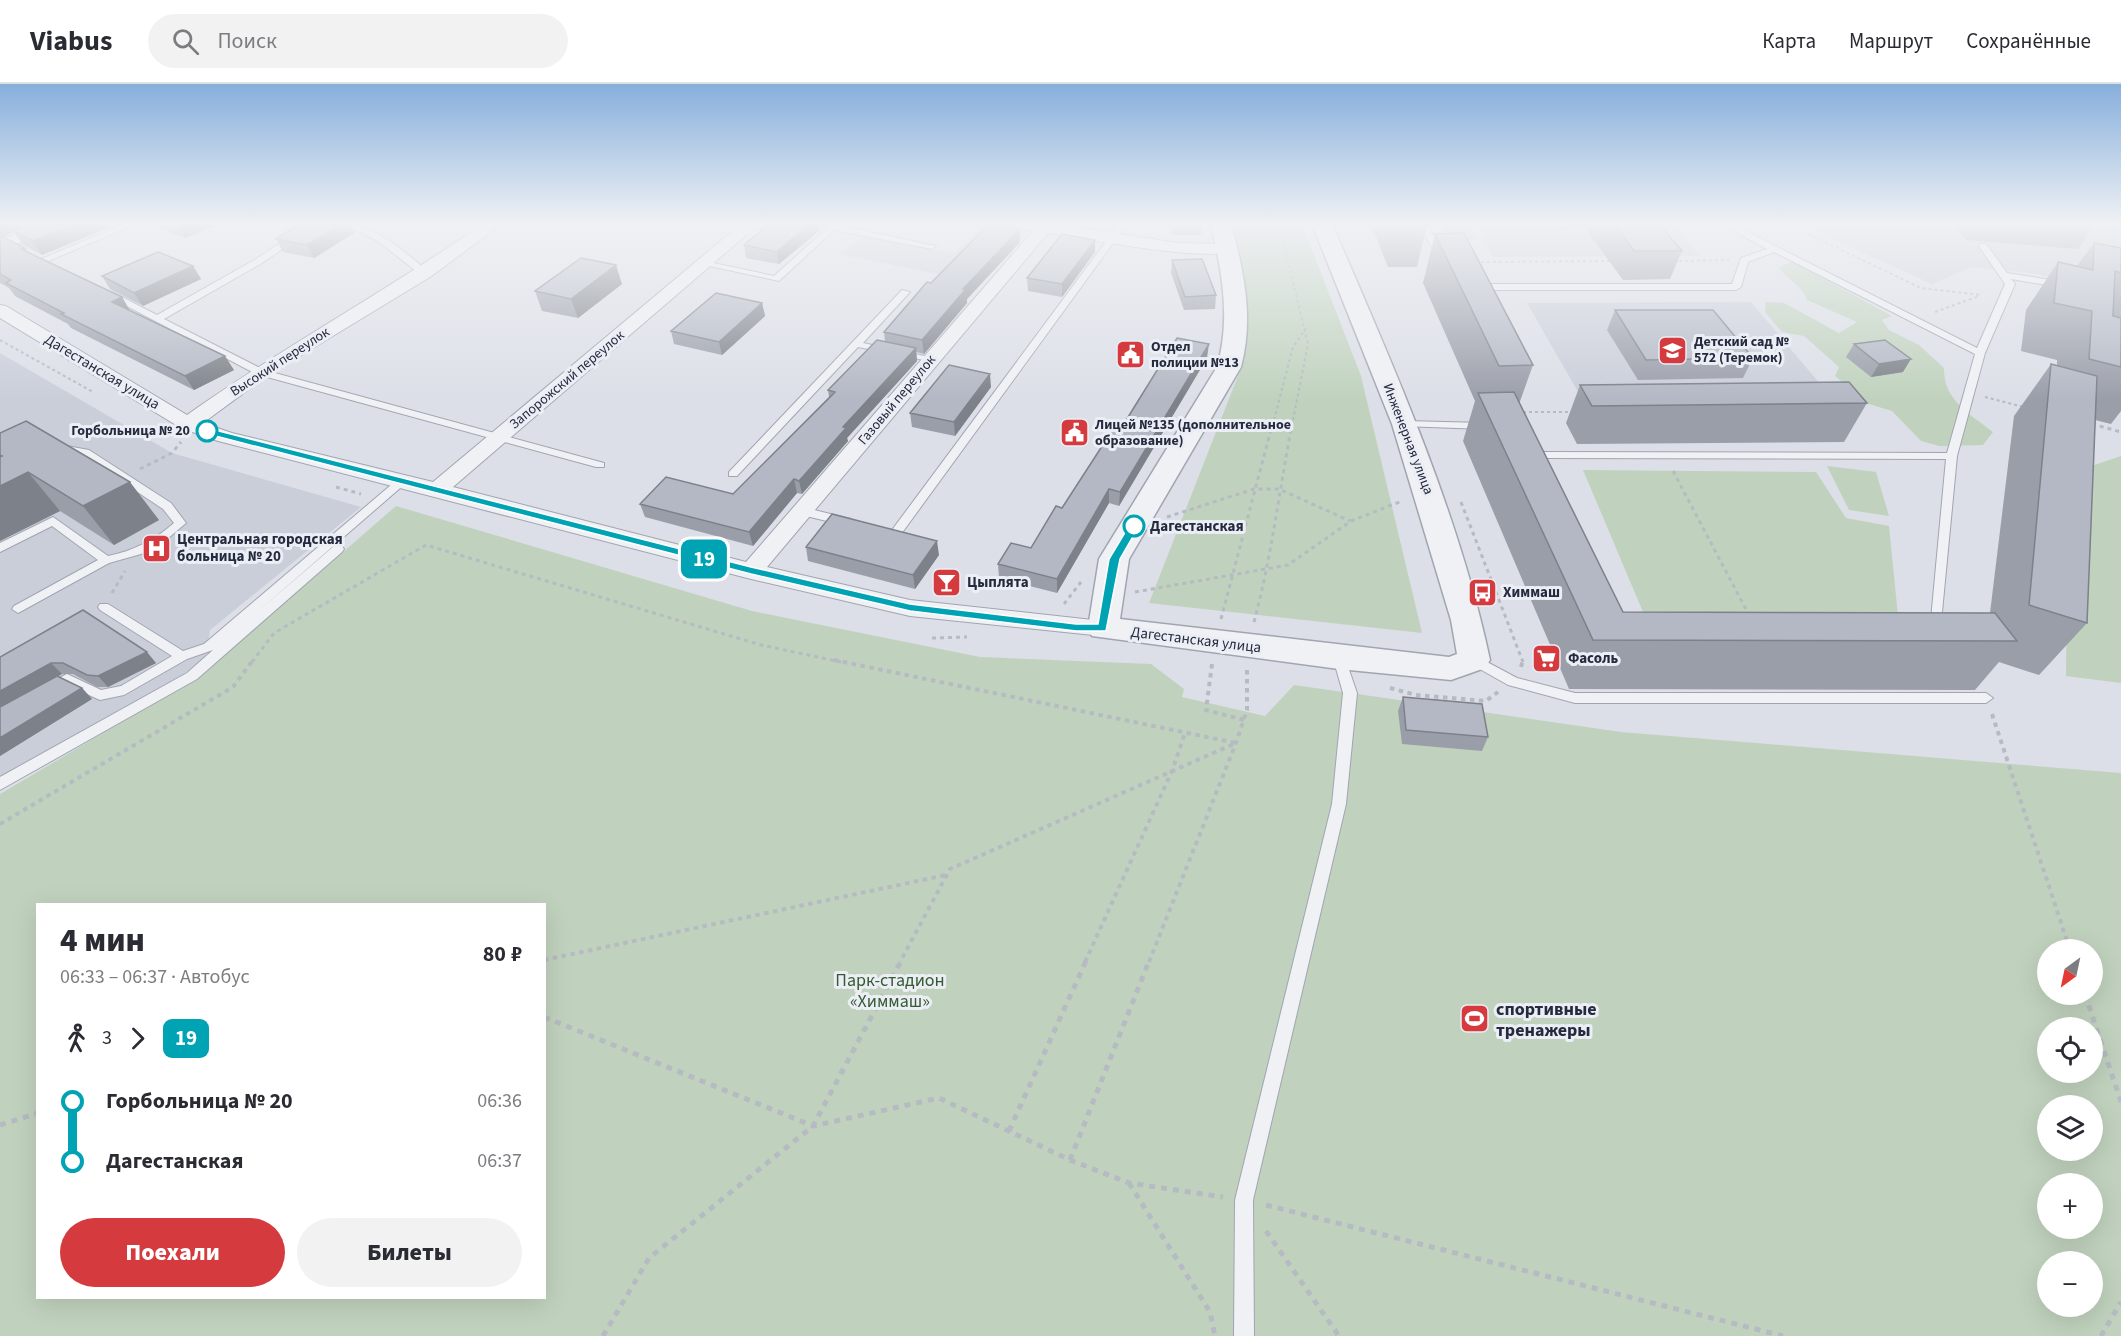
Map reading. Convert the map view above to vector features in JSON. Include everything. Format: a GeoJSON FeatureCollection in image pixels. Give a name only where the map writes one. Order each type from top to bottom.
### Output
{"type":"FeatureCollection","features":[{"type":"Feature","properties":{"kind":"street","name":"Высокий переулок"},"geometry":{"type":"LineString","coordinates":[[185,433],[260,372],[408,282]]}},
{"type":"Feature","properties":{"kind":"street","name":"Запорожский переулок"},"geometry":{"type":"LineString","coordinates":[[437,489],[682,282]]}},
{"type":"Feature","properties":{"kind":"street","name":"Газовый переулок"},"geometry":{"type":"LineString","coordinates":[[751,571],[997,282]]}},
{"type":"Feature","properties":{"kind":"street"},"geometry":{"type":"LineString","coordinates":[[1102,628],[1114,559],[1229,367],[1235,351],[1236,322],[1231,282]]}},
{"type":"Feature","properties":{"kind":"street","name":"Инженерная улица"},"geometry":{"type":"LineString","coordinates":[[1347,282],[1406,424],[1466,620],[1474,660]]}},
{"type":"Feature","properties":{"kind":"street","name":"Дагестанская улица"},"geometry":{"type":"LineString","coordinates":[[1,311],[185,433],[225,437],[437,489],[751,571],[910,608],[1451,669],[1474,660]]}},
{"type":"Feature","properties":{"kind":"lane"},"geometry":{"type":"LineString","coordinates":[[156,319],[221,282]]}},
{"type":"Feature","properties":{"kind":"lane"},"geometry":{"type":"LineString","coordinates":[[872,528],[895,534],[1082,282]]}},
{"type":"Feature","properties":{"kind":"lane"},"geometry":{"type":"LineString","coordinates":[[1556,282],[1736,287],[1737,282]]}},
{"type":"Feature","properties":{"kind":"lane"},"geometry":{"type":"LineString","coordinates":[[1840,282],[1980,353]]}},
{"type":"Feature","properties":{"kind":"lane"},"geometry":{"type":"LineString","coordinates":[[2052,282],[2075,288]]}},
{"type":"Feature","properties":{"kind":"lane"},"geometry":{"type":"LineString","coordinates":[[1935,633],[1952,456],[1980,353],[2010,284]]}},
{"type":"Feature","properties":{"kind":"lane"},"geometry":{"type":"LineString","coordinates":[[94,287],[260,372],[600,465]]}},
{"type":"Feature","properties":{"kind":"lane"},"geometry":{"type":"LineString","coordinates":[[733,474],[905,292]]}},
{"type":"Feature","properties":{"kind":"lane"},"geometry":{"type":"LineString","coordinates":[[856,344],[931,360]]}},
{"type":"Feature","properties":{"kind":"lane"},"geometry":{"type":"LineString","coordinates":[[1522,412],[1543,460],[1665,455],[1952,456]]}},
{"type":"Feature","properties":{"kind":"lane"},"geometry":{"type":"LineString","coordinates":[[1406,424],[1497,426]]}},
{"type":"Feature","properties":{"kind":"lane"},"geometry":{"type":"LineString","coordinates":[[18,609],[106,560],[128,556],[169,535],[180,522],[167,506],[85,452],[61,448],[51,453]]}},
{"type":"Feature","properties":{"kind":"lane"},"geometry":{"type":"LineString","coordinates":[[38,695],[67,678],[100,695],[124,690],[182,656],[209,647],[402,481]]}},
{"type":"Feature","properties":{"kind":"lane"},"geometry":{"type":"LineString","coordinates":[[802,511],[861,525]]}},
{"type":"Feature","properties":{"kind":"lane"},"geometry":{"type":"LineString","coordinates":[[0,548],[53,521],[106,560]]}},
{"type":"Feature","properties":{"kind":"lane"},"geometry":{"type":"LineString","coordinates":[[0,784],[192,676],[339,548],[340,535]]}},
{"type":"Feature","properties":{"kind":"lane"},"geometry":{"type":"LineString","coordinates":[[105,607],[182,656]]}},
{"type":"Feature","properties":{"kind":"lane"},"geometry":{"type":"LineString","coordinates":[[1244,1336],[1244,1200],[1339,804],[1350,693],[1339,658]]}},
{"type":"Feature","properties":{"kind":"lane"},"geometry":{"type":"LineString","coordinates":[[1474,660],[1513,682],[1575,698],[1986,699]]}},
{"type":"Feature","properties":{"kind":"path"},"geometry":{"type":"LineString","coordinates":[[1070,1160],[1236,743],[1247,710],[1247,646],[1268,569],[1279,489],[1308,344],[1294,282]]}},
{"type":"Feature","properties":{"kind":"path"},"geometry":{"type":"LineString","coordinates":[[1909,282],[1921,288],[1981,295]]}},
{"type":"Feature","properties":{"kind":"path"},"geometry":{"type":"LineString","coordinates":[[1914,320],[2010,284]]}},
{"type":"Feature","properties":{"kind":"path"},"geometry":{"type":"LineString","coordinates":[[1244,720],[1206,710],[1216,641],[1231,575],[1293,347],[1306,327]]}},
{"type":"Feature","properties":{"kind":"path"},"geometry":{"type":"LineString","coordinates":[[1970,393],[2034,410]]}},
{"type":"Feature","properties":{"kind":"path"},"geometry":{"type":"LineString","coordinates":[[1522,412],[1582,412]]}},
{"type":"Feature","properties":{"kind":"path"},"geometry":{"type":"LineString","coordinates":[[2089,423],[2121,432]]}},
{"type":"Feature","properties":{"kind":"path"},"geometry":{"type":"LineString","coordinates":[[124,477],[172,453],[185,433]]}},
{"type":"Feature","properties":{"kind":"path"},"geometry":{"type":"LineString","coordinates":[[1665,455],[1750,617]]}},
{"type":"Feature","properties":{"kind":"path"},"geometry":{"type":"LineString","coordinates":[[1135,592],[1288,564],[1351,521],[1428,490],[1454,485],[1524,663],[1513,682],[1486,701],[1416,695],[1385,687]]}},
{"type":"Feature","properties":{"kind":"path"},"geometry":{"type":"LineString","coordinates":[[1137,521],[1161,519],[1254,489],[1279,489],[1351,521]]}},
{"type":"Feature","properties":{"kind":"path"},"geometry":{"type":"LineString","coordinates":[[0,824],[233,687],[274,633],[426,545],[761,645],[1236,743]]}},
{"type":"Feature","properties":{"kind":"path"},"geometry":{"type":"LineString","coordinates":[[105,607],[125,571]]}},
{"type":"Feature","properties":{"kind":"path"},"geometry":{"type":"LineString","coordinates":[[932,638],[972,636]]}},
{"type":"Feature","properties":{"kind":"path"},"geometry":{"type":"LineString","coordinates":[[1986,699],[2066,939]]}},
{"type":"Feature","properties":{"kind":"path"},"geometry":{"type":"LineString","coordinates":[[1009,1131],[1172,771],[1185,733]]}},
{"type":"Feature","properties":{"kind":"path"},"geometry":{"type":"LineString","coordinates":[[603,1336],[649,1258],[813,1126],[950,869],[1236,743]]}},
{"type":"Feature","properties":{"kind":"path"},"geometry":{"type":"LineString","coordinates":[[546,960],[946,875]]}},
{"type":"Feature","properties":{"kind":"path"},"geometry":{"type":"LineString","coordinates":[[2089,1005],[2121,1102]]}},
{"type":"Feature","properties":{"kind":"path"},"geometry":{"type":"LineString","coordinates":[[546,1018],[813,1126],[939,1098],[1070,1160],[1129,1183],[1244,1200],[1783,1336]]}},
{"type":"Feature","properties":{"kind":"path"},"geometry":{"type":"LineString","coordinates":[[0,1125],[36,1114]]}},
{"type":"Feature","properties":{"kind":"path"},"geometry":{"type":"LineString","coordinates":[[1129,1183],[1210,1312],[1215,1336]]}},
{"type":"Feature","properties":{"kind":"path"},"geometry":{"type":"LineString","coordinates":[[1244,1200],[1339,1336]]}},
{"type":"Feature","properties":{"kind":"path"},"geometry":{"type":"LineString","coordinates":[[2102,1336],[2121,1302]]}},
{"type":"Feature","properties":{"kind":"shaded area"},"geometry":{"type":"Polygon","coordinates":[[[2073,282],[2121,282],[2121,293],[2073,282]]]}},
{"type":"Feature","properties":{"kind":"shaded area","name":"Детский сад № 572 (Теремок)"},"geometry":{"type":"Polygon","coordinates":[[[1751,302],[1832,398],[1581,397],[1527,303],[1751,302]]]}},
{"type":"Feature","properties":{"kind":"shaded area","name":"Центральная городская больница № 20"},"geometry":{"type":"Polygon","coordinates":[[[0,353],[172,453],[361,507],[210,630],[206,656],[176,680],[0,776],[0,353]]]}},
{"type":"Feature","properties":{"kind":"green space"},"geometry":{"type":"Polygon","coordinates":[[[1236,282],[1325,282],[1361,376],[1422,633],[1149,603],[1245,358],[1236,282]]]}},
{"type":"Feature","properties":{"kind":"green space"},"geometry":{"type":"Polygon","coordinates":[[[1793,282],[1830,282],[1892,316],[1882,320],[1889,330],[1919,345],[1944,368],[1948,389],[1953,398],[1993,432],[1983,445],[1939,446],[1921,441],[1892,411],[1869,404],[1835,376],[1839,367],[1804,336],[1782,332],[1765,312],[1766,302],[1784,303],[1839,333],[1857,322],[1807,300],[1802,290],[1793,282]]]}},
{"type":"Feature","properties":{"kind":"green space"},"geometry":{"type":"Polygon","coordinates":[[[2121,456],[2121,683],[2066,676],[2068,474],[2121,456]]]}},
{"type":"Feature","properties":{"kind":"green space"},"geometry":{"type":"Polygon","coordinates":[[[1827,466],[1876,472],[1889,516],[1849,510],[1827,466]]]}},
{"type":"Feature","properties":{"kind":"green space"},"geometry":{"type":"Polygon","coordinates":[[[1583,470],[1816,472],[1846,518],[1889,526],[1899,626],[1646,619],[1583,470]]]}},
{"type":"Feature","properties":{"kind":"green space","name":"Парк-стадион «Химмаш»"},"geometry":{"type":"Polygon","coordinates":[[[396,506],[752,611],[980,657],[1151,664],[1184,689],[1182,697],[1265,716],[1294,685],[1621,732],[2121,773],[2121,1336],[0,1336],[0,794],[203,674],[396,506]]]}},
{"type":"Feature","properties":{"kind":"building"},"geometry":{"type":"Polygon","coordinates":[[[91,282],[122,297],[112,302],[225,356],[185,376],[61,314],[64,313],[6,283],[91,282]]]}},
{"type":"Feature","properties":{"kind":"building"},"geometry":{"type":"Polygon","coordinates":[[[114,282],[157,282],[134,293],[114,282]]]}},
{"type":"Feature","properties":{"kind":"building"},"geometry":{"type":"Polygon","coordinates":[[[547,282],[593,282],[571,299],[535,291],[547,282]]]}},
{"type":"Feature","properties":{"kind":"building"},"geometry":{"type":"Polygon","coordinates":[[[927,282],[969,282],[922,340],[884,332],[927,282]]]}},
{"type":"Feature","properties":{"kind":"building"},"geometry":{"type":"Polygon","coordinates":[[[1180,282],[1211,282],[1216,295],[1185,297],[1180,282]]]}},
{"type":"Feature","properties":{"kind":"building"},"geometry":{"type":"Polygon","coordinates":[[[1458,282],[1490,282],[1533,365],[1499,366],[1458,282]]]}},
{"type":"Feature","properties":{"kind":"building"},"geometry":{"type":"Polygon","coordinates":[[[2056,282],[2114,282],[2113,316],[2121,318],[2121,367],[2089,359],[2092,311],[2054,303],[2056,282]]]}},
{"type":"Feature","properties":{"kind":"building"},"geometry":{"type":"Polygon","coordinates":[[[716,293],[762,303],[719,342],[671,331],[716,293]]]}},
{"type":"Feature","properties":{"kind":"building"},"geometry":{"type":"Polygon","coordinates":[[[1615,310],[1713,310],[1753,358],[1646,360],[1615,310]]]}},
{"type":"Feature","properties":{"kind":"building"},"geometry":{"type":"Polygon","coordinates":[[[1177,338],[1209,344],[1120,492],[1109,489],[1057,579],[998,564],[1011,543],[1031,548],[1056,506],[1062,508],[1119,420],[1125,422],[1177,338]]]}},
{"type":"Feature","properties":{"kind":"building"},"geometry":{"type":"Polygon","coordinates":[[[877,340],[916,348],[843,427],[846,428],[799,481],[794,479],[749,532],[640,504],[666,477],[733,494],[835,392],[828,390],[877,340]]]}},
{"type":"Feature","properties":{"kind":"building"},"geometry":{"type":"Polygon","coordinates":[[[1885,340],[1911,359],[1879,364],[1854,344],[1885,340]]]}},
{"type":"Feature","properties":{"kind":"building"},"geometry":{"type":"Polygon","coordinates":[[[2051,364],[2097,376],[2087,623],[2029,605],[2051,364]]]}},
{"type":"Feature","properties":{"kind":"building"},"geometry":{"type":"Polygon","coordinates":[[[949,365],[990,374],[954,422],[910,413],[949,365]]]}},
{"type":"Feature","properties":{"kind":"building"},"geometry":{"type":"Polygon","coordinates":[[[1849,382],[1867,403],[1592,406],[1580,385],[1849,382]]]}},
{"type":"Feature","properties":{"kind":"building"},"geometry":{"type":"Polygon","coordinates":[[[1514,392],[1623,612],[1995,613],[2017,641],[1593,640],[1478,393],[1514,392]]]}},
{"type":"Feature","properties":{"kind":"building"},"geometry":{"type":"Polygon","coordinates":[[[26,421],[130,482],[83,506],[28,472],[0,486],[0,457],[2,456],[0,455],[0,433],[26,421]]]}},
{"type":"Feature","properties":{"kind":"building"},"geometry":{"type":"Polygon","coordinates":[[[832,514],[937,541],[913,575],[806,547],[832,514]]]}},
{"type":"Feature","properties":{"kind":"building"},"geometry":{"type":"Polygon","coordinates":[[[83,610],[147,652],[98,676],[87,675],[63,663],[51,663],[0,691],[0,657],[83,610]]]}},
{"type":"Feature","properties":{"kind":"building"},"geometry":{"type":"Polygon","coordinates":[[[57,676],[82,688],[0,738],[0,707],[57,676]]]}},
{"type":"Feature","properties":{"kind":"building"},"geometry":{"type":"Polygon","coordinates":[[[1403,697],[1482,704],[1488,737],[1406,730],[1403,697]]]}},
{"type":"Feature","properties":{"kind":"bus line","name":"19"},"geometry":{"type":"LineString","coordinates":[[207,431],[751,571],[910,608],[1076,627],[1102,628],[1114,559],[1134,526]]}},
{"type":"Feature","properties":{"kind":"place","name":"Детский сад № 572 (Теремок)"},"geometry":{"type":"Point","coordinates":[1673,350]}},
{"type":"Feature","properties":{"kind":"place","name":"Отдел полиции №13"},"geometry":{"type":"Point","coordinates":[1130,355]}},
{"type":"Feature","properties":{"kind":"place","name":"Горбольница № 20"},"geometry":{"type":"Point","coordinates":[207,431]}},
{"type":"Feature","properties":{"kind":"place","name":"Лицей №135 (дополнительное образование)"},"geometry":{"type":"Point","coordinates":[1074,433]}},
{"type":"Feature","properties":{"kind":"place","name":"Дагестанская"},"geometry":{"type":"Point","coordinates":[1134,526]}},
{"type":"Feature","properties":{"kind":"place","name":"Центральная городская больница № 20"},"geometry":{"type":"Point","coordinates":[156,548]}},
{"type":"Feature","properties":{"kind":"place","name":"Цыплята"},"geometry":{"type":"Point","coordinates":[946,582]}},
{"type":"Feature","properties":{"kind":"place","name":"Химмаш"},"geometry":{"type":"Point","coordinates":[1482,592]}},
{"type":"Feature","properties":{"kind":"place","name":"Фасоль"},"geometry":{"type":"Point","coordinates":[1547,658]}},
{"type":"Feature","properties":{"kind":"place","name":"спортивные тренажеры"},"geometry":{"type":"Point","coordinates":[1475,1019]}}]}
